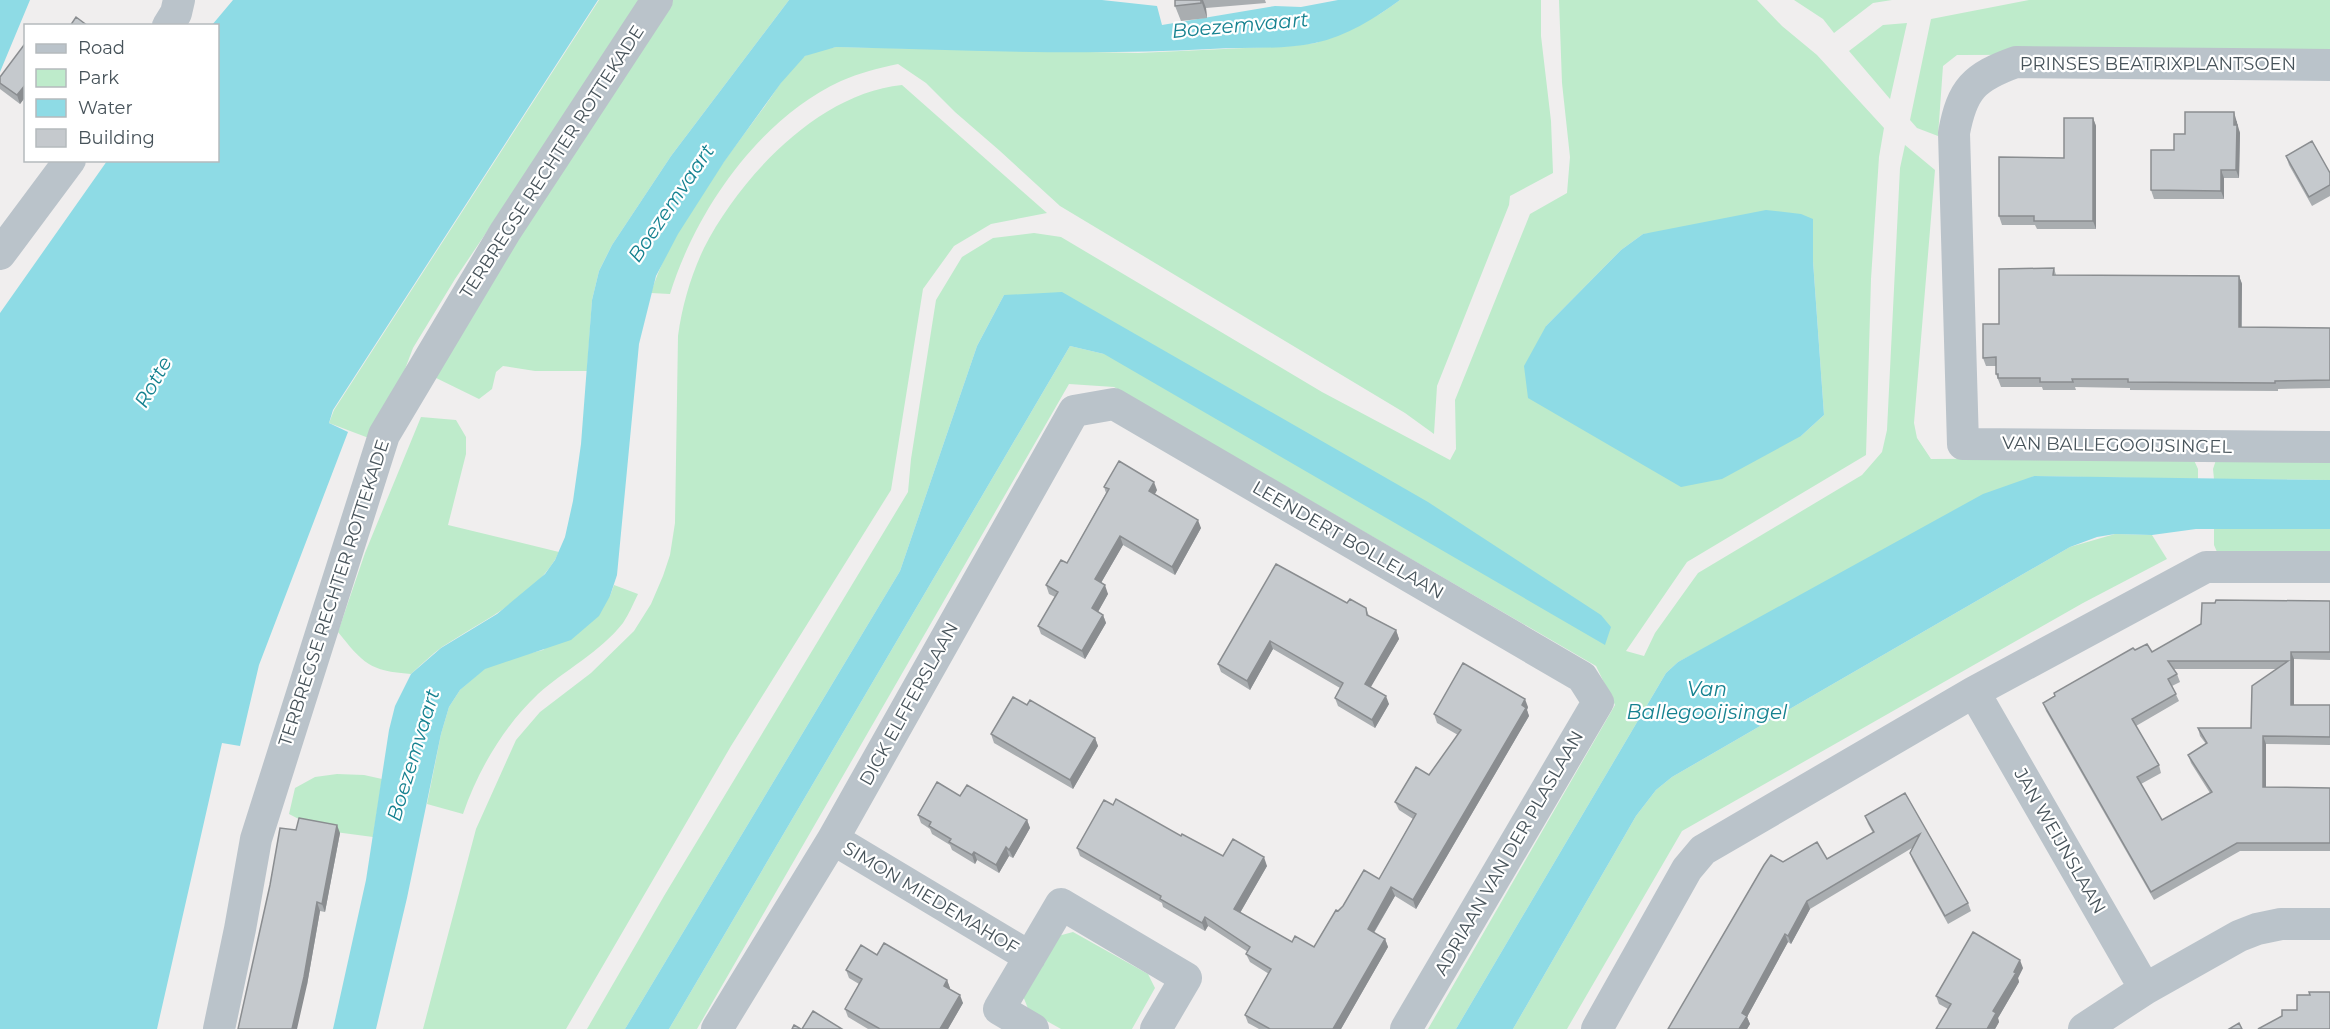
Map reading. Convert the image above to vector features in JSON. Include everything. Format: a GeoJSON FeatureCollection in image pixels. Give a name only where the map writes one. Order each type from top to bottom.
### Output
{"type":"FeatureCollection","features":[{"type":"Feature","properties":{"kind":"street"},"geometry":{"type":"LineString","coordinates":[[169,24],[176,13],[179,0]]}},
{"type":"Feature","properties":{"kind":"street","name":"TERBREGSE RECHTER ROTTEKADE"},"geometry":{"type":"LineString","coordinates":[[219,1029],[256,839],[384,435],[504,232],[654,4]]}},
{"type":"Feature","properties":{"kind":"street","name":"PRINSES BEATRIXPLANTSOEN"},"geometry":{"type":"LineString","coordinates":[[1954,133],[1958,112],[1966,94],[1979,78],[2016,62],[2330,65]]}},
{"type":"Feature","properties":{"kind":"street","name":"VAN BALLEGOOIJSINGEL"},"geometry":{"type":"LineString","coordinates":[[1954,133],[1963,444],[2330,447]]}},
{"type":"Feature","properties":{"kind":"street"},"geometry":{"type":"LineString","coordinates":[[0,254],[69,162]]}},
{"type":"Feature","properties":{"kind":"street","name":"LEENDERT BOLLELAAN"},"geometry":{"type":"LineString","coordinates":[[1114,404],[1582,677]]}},
{"type":"Feature","properties":{"kind":"street","name":"DICK ELFFERSLAAN"},"geometry":{"type":"LineString","coordinates":[[717,1029],[833,839],[1074,411],[1114,404]]}},
{"type":"Feature","properties":{"kind":"street"},"geometry":{"type":"LineString","coordinates":[[1596,1029],[1687,869],[1703,850],[1974,692],[2206,567],[2330,567]]}},
{"type":"Feature","properties":{"kind":"street","name":"ADRIAAN VAN DER PLASLAAN"},"geometry":{"type":"LineString","coordinates":[[1406,1029],[1598,702],[1582,677]]}},
{"type":"Feature","properties":{"kind":"street","name":"JAN WEIJNSLAAN"},"geometry":{"type":"LineString","coordinates":[[1974,692],[2145,989]]}},
{"type":"Feature","properties":{"kind":"street","name":"SIMON MIEDEMAHOF"},"geometry":{"type":"LineString","coordinates":[[833,839],[1030,957]]}},
{"type":"Feature","properties":{"kind":"street","name":"SIMON MIEDEMAHOF"},"geometry":{"type":"LineString","coordinates":[[1033,1029],[999,1009],[1061,904],[1186,978],[1156,1029]]}},
{"type":"Feature","properties":{"kind":"street"},"geometry":{"type":"LineString","coordinates":[[2084,1029],[2145,989],[2239,936],[2281,924],[2330,924]]}},
{"type":"Feature","properties":{"kind":"green space"},"geometry":{"type":"Polygon","coordinates":[[[599,0],[647,0],[455,279],[413,348],[399,385],[382,443],[329,423],[334,410],[599,0]]]}},
{"type":"Feature","properties":{"kind":"green space"},"geometry":{"type":"Polygon","coordinates":[[[670,0],[789,0],[671,156],[612,245],[599,271],[592,300],[587,371],[535,371],[503,366],[496,372],[492,389],[479,399],[430,375],[670,0]]]}},
{"type":"Feature","properties":{"kind":"green space"},"geometry":{"type":"Polygon","coordinates":[[[1400,0],[1541,0],[1541,36],[1551,121],[1553,173],[1510,196],[1509,205],[1437,386],[1434,434],[1405,413],[1060,206],[926,83],[898,64],[841,81],[811,98],[783,118],[734,170],[714,200],[681,262],[670,294],[651,293],[671,245],[700,196],[789,71],[805,56],[812,53],[836,47],[1138,53],[1289,46],[1316,43],[1380,14],[1400,0]]]}},
{"type":"Feature","properties":{"kind":"green space"},"geometry":{"type":"Polygon","coordinates":[[[1559,0],[1757,0],[1782,26],[1817,55],[1884,128],[1879,157],[1871,279],[1866,455],[1687,562],[1626,651],[1644,656],[1655,633],[1698,573],[1862,475],[1882,452],[1887,430],[1900,168],[1905,145],[1935,170],[1914,423],[1917,438],[1931,459],[2193,458],[2198,469],[2198,479],[2034,476],[1678,662],[1666,673],[1456,1029],[1428,1029],[1615,705],[1596,666],[1114,387],[1069,384],[697,1029],[669,1029],[1070,346],[1104,354],[1004,295],[977,346],[900,571],[625,1029],[587,1029],[664,896],[908,492],[936,300],[962,257],[993,238],[1034,233],[1061,237],[1322,392],[1450,460],[1456,449],[1455,400],[1530,214],[1567,193],[1570,157],[1562,83],[1559,0]],[[1813,219],[1643,234],[1621,250],[1546,326],[1801,436],[1824,415],[1813,261],[1813,219]]]}},
{"type":"Feature","properties":{"kind":"green space"},"geometry":{"type":"Polygon","coordinates":[[[1794,0],[1892,0],[1873,3],[1834,33],[1823,19],[1794,0]]]}},
{"type":"Feature","properties":{"kind":"green space"},"geometry":{"type":"Polygon","coordinates":[[[2029,0],[2330,0],[2330,54],[1957,55],[1943,66],[1938,136],[1917,128],[1910,120],[1931,19],[2029,0]]]}},
{"type":"Feature","properties":{"kind":"green space"},"geometry":{"type":"Polygon","coordinates":[[[1907,23],[1890,99],[1849,51],[1883,25],[1907,23]]]}},
{"type":"Feature","properties":{"kind":"green space"},"geometry":{"type":"Polygon","coordinates":[[[902,85],[1047,213],[991,224],[954,246],[923,289],[891,490],[731,746],[566,1029],[423,1029],[476,829],[516,740],[540,712],[591,673],[634,631],[651,604],[663,576],[670,555],[675,523],[678,336],[688,291],[704,248],[738,194],[785,143],[812,121],[841,104],[871,91],[902,85]]]}},
{"type":"Feature","properties":{"kind":"green space"},"geometry":{"type":"Polygon","coordinates":[[[421,417],[456,420],[466,437],[466,454],[448,525],[559,552],[550,567],[524,594],[442,647],[411,674],[385,671],[368,664],[338,632],[365,553],[421,417]]]}},
{"type":"Feature","properties":{"kind":"green space"},"geometry":{"type":"Polygon","coordinates":[[[2217,457],[2330,458],[2330,480],[2214,479],[2213,469],[2217,457]]]}},
{"type":"Feature","properties":{"kind":"green space"},"geometry":{"type":"Polygon","coordinates":[[[2214,529],[2330,529],[2330,552],[2217,552],[2214,545],[2214,529]]]}},
{"type":"Feature","properties":{"kind":"green space"},"geometry":{"type":"Polygon","coordinates":[[[2115,534],[2152,535],[2167,559],[2083,603],[1682,831],[1567,1029],[1513,1029],[1636,816],[1656,790],[1672,777],[2070,547],[2115,534]]]}},
{"type":"Feature","properties":{"kind":"green space"},"geometry":{"type":"Polygon","coordinates":[[[614,585],[638,594],[623,623],[604,643],[548,685],[514,720],[484,765],[463,814],[427,804],[441,734],[449,707],[460,690],[485,668],[507,659],[543,650],[610,596],[614,585]]]}},
{"type":"Feature","properties":{"kind":"green space"},"geometry":{"type":"Polygon","coordinates":[[[337,774],[364,775],[382,779],[373,837],[320,830],[289,814],[295,788],[315,777],[337,774]]]}},
{"type":"Feature","properties":{"kind":"green space"},"geometry":{"type":"Polygon","coordinates":[[[1073,932],[1148,974],[1155,988],[1132,1029],[1061,1029],[1029,1011],[1023,996],[1058,936],[1073,932]]]}},
{"type":"Feature","properties":{"kind":"water"},"geometry":{"type":"Polygon","coordinates":[[[0,0],[30,0],[0,72],[0,0]]]}},
{"type":"Feature","properties":{"kind":"water","name":"Rotte"},"geometry":{"type":"Polygon","coordinates":[[[233,0],[598,0],[333,410],[329,423],[348,432],[259,665],[240,746],[222,743],[157,1029],[0,1029],[0,313],[106,162],[219,162],[219,24],[213,24],[233,0]]]}},
{"type":"Feature","properties":{"kind":"water","name":"Boezemvaart"},"geometry":{"type":"Polygon","coordinates":[[[789,0],[1102,0],[1157,6],[1162,25],[1275,6],[1301,7],[1338,0],[1400,0],[1370,20],[1338,36],[1289,47],[1070,52],[836,47],[805,56],[781,83],[724,162],[678,234],[656,276],[639,344],[617,575],[610,596],[599,616],[571,640],[485,669],[460,690],[449,707],[441,734],[407,898],[376,1029],[333,1029],[366,880],[389,730],[395,706],[411,674],[441,648],[497,614],[545,574],[555,560],[565,537],[573,501],[581,444],[592,300],[599,271],[612,245],[671,156],[789,0]]]}},
{"type":"Feature","properties":{"kind":"water"},"geometry":{"type":"Polygon","coordinates":[[[1766,210],[1801,214],[1813,219],[1813,261],[1824,415],[1801,436],[1722,479],[1681,487],[1528,398],[1524,366],[1546,326],[1621,250],[1643,234],[1766,210]]]}},
{"type":"Feature","properties":{"kind":"water"},"geometry":{"type":"Polygon","coordinates":[[[1062,292],[1428,502],[1601,615],[1611,627],[1605,645],[1104,354],[1070,346],[669,1029],[625,1029],[900,571],[977,346],[1004,295],[1062,292]]]}},
{"type":"Feature","properties":{"kind":"water","name":"Van Ballegooijsingel"},"geometry":{"type":"Polygon","coordinates":[[[2034,476],[2330,480],[2330,529],[2196,529],[2152,535],[2115,534],[2097,537],[2070,547],[1672,777],[1656,790],[1636,816],[1513,1029],[1456,1029],[1666,673],[1678,662],[1983,494],[2034,476]]]}},
{"type":"Feature","properties":{"kind":"building"},"geometry":{"type":"Polygon","coordinates":[[[1175,0],[1201,0],[1201,3],[1175,6],[1175,0]]]}},
{"type":"Feature","properties":{"kind":"building"},"geometry":{"type":"Polygon","coordinates":[[[76,17],[85,24],[71,24],[76,17]]]}},
{"type":"Feature","properties":{"kind":"building"},"geometry":{"type":"Polygon","coordinates":[[[24,45],[24,86],[17,95],[0,83],[0,77],[24,45]]]}},
{"type":"Feature","properties":{"kind":"building"},"geometry":{"type":"Polygon","coordinates":[[[2185,112],[2234,112],[2234,125],[2237,125],[2236,170],[2221,170],[2221,191],[2151,190],[2151,150],[2174,150],[2174,134],[2185,134],[2185,112]]]}},
{"type":"Feature","properties":{"kind":"building"},"geometry":{"type":"Polygon","coordinates":[[[2064,118],[2093,118],[2093,221],[2034,221],[2034,216],[1999,216],[1999,157],[2064,158],[2064,118]]]}},
{"type":"Feature","properties":{"kind":"building"},"geometry":{"type":"Polygon","coordinates":[[[2312,141],[2330,173],[2330,185],[2309,197],[2286,156],[2312,141]]]}},
{"type":"Feature","properties":{"kind":"building"},"geometry":{"type":"Polygon","coordinates":[[[2054,268],[2053,275],[2239,276],[2239,327],[2330,328],[2330,380],[2275,381],[2275,383],[2128,382],[2128,379],[2072,379],[2073,382],[2040,382],[2040,378],[1998,378],[1996,357],[1983,358],[1983,324],[1999,324],[1999,269],[2054,268]]]}},
{"type":"Feature","properties":{"kind":"building"},"geometry":{"type":"Polygon","coordinates":[[[1119,461],[1154,482],[1149,491],[1198,520],[1172,567],[1120,536],[1095,579],[1105,585],[1092,608],[1103,615],[1082,651],[1038,626],[1058,592],[1046,585],[1061,560],[1067,563],[1109,489],[1104,487],[1119,461]]]}},
{"type":"Feature","properties":{"kind":"building"},"geometry":{"type":"Polygon","coordinates":[[[1276,564],[1347,603],[1350,599],[1366,608],[1367,615],[1396,630],[1365,684],[1386,696],[1372,720],[1335,698],[1343,683],[1270,641],[1247,681],[1218,664],[1276,564]]]}},
{"type":"Feature","properties":{"kind":"building"},"geometry":{"type":"Polygon","coordinates":[[[2216,600],[2330,601],[2330,652],[2291,652],[2291,705],[2330,705],[2330,737],[2263,736],[2263,787],[2330,788],[2330,843],[2237,843],[2151,892],[2043,703],[2055,696],[2054,693],[2133,648],[2135,650],[2147,644],[2152,652],[2201,624],[2202,603],[2215,603],[2216,600]],[[2168,661],[2177,674],[2168,679],[2176,694],[2132,719],[2159,765],[2137,777],[2162,820],[2212,792],[2188,755],[2207,743],[2198,728],[2251,728],[2252,686],[2288,661],[2168,661]]]}},
{"type":"Feature","properties":{"kind":"building"},"geometry":{"type":"Polygon","coordinates":[[[1463,663],[1525,699],[1522,705],[1526,708],[1413,900],[1391,887],[1368,929],[1385,939],[1333,1029],[1270,1029],[1245,1015],[1271,969],[1246,954],[1250,947],[1205,917],[1202,923],[1160,899],[1161,896],[1077,848],[1104,800],[1113,805],[1116,799],[1181,836],[1182,834],[1223,856],[1233,839],[1264,857],[1234,909],[1292,942],[1295,936],[1314,947],[1336,910],[1338,911],[1343,906],[1364,870],[1379,879],[1416,814],[1395,802],[1416,767],[1429,775],[1461,730],[1434,714],[1463,663]]]}},
{"type":"Feature","properties":{"kind":"building"},"geometry":{"type":"Polygon","coordinates":[[[1013,697],[1027,705],[1030,700],[1095,738],[1070,780],[991,734],[1013,697]]]}},
{"type":"Feature","properties":{"kind":"building"},"geometry":{"type":"Polygon","coordinates":[[[937,782],[960,796],[967,785],[1027,820],[1009,850],[1006,847],[996,865],[974,852],[972,855],[949,842],[951,839],[929,826],[931,822],[918,815],[937,782]]]}},
{"type":"Feature","properties":{"kind":"building"},"geometry":{"type":"Polygon","coordinates":[[[1905,793],[1968,903],[1945,916],[1910,853],[1920,834],[1807,901],[1788,936],[1785,934],[1742,1013],[1747,1016],[1739,1029],[1668,1029],[1771,855],[1783,862],[1817,842],[1827,859],[1874,832],[1865,816],[1905,793]]]}},
{"type":"Feature","properties":{"kind":"building"},"geometry":{"type":"Polygon","coordinates":[[[299,818],[337,825],[322,904],[317,902],[292,1029],[238,1029],[270,885],[280,828],[296,830],[299,818]]]}},
{"type":"Feature","properties":{"kind":"building"},"geometry":{"type":"Polygon","coordinates":[[[1973,932],[2020,960],[2014,972],[2016,973],[1993,1011],[1996,1013],[1987,1029],[1936,1029],[1951,1004],[1936,996],[1973,932]]]}},
{"type":"Feature","properties":{"kind":"building"},"geometry":{"type":"Polygon","coordinates":[[[884,943],[947,980],[944,986],[960,995],[940,1029],[880,1029],[845,1009],[862,979],[846,970],[861,945],[877,955],[884,943]]]}},
{"type":"Feature","properties":{"kind":"building"},"geometry":{"type":"Polygon","coordinates":[[[2309,992],[2330,992],[2330,1029],[2258,1029],[2282,1016],[2282,1010],[2297,1010],[2297,995],[2310,995],[2309,992]]]}},
{"type":"Feature","properties":{"kind":"building"},"geometry":{"type":"Polygon","coordinates":[[[813,1011],[842,1029],[802,1029],[813,1011]]]}},
{"type":"Feature","properties":{"kind":"building"},"geometry":{"type":"Polygon","coordinates":[[[2239,1023],[2242,1029],[2229,1029],[2239,1023]]]}}]}
